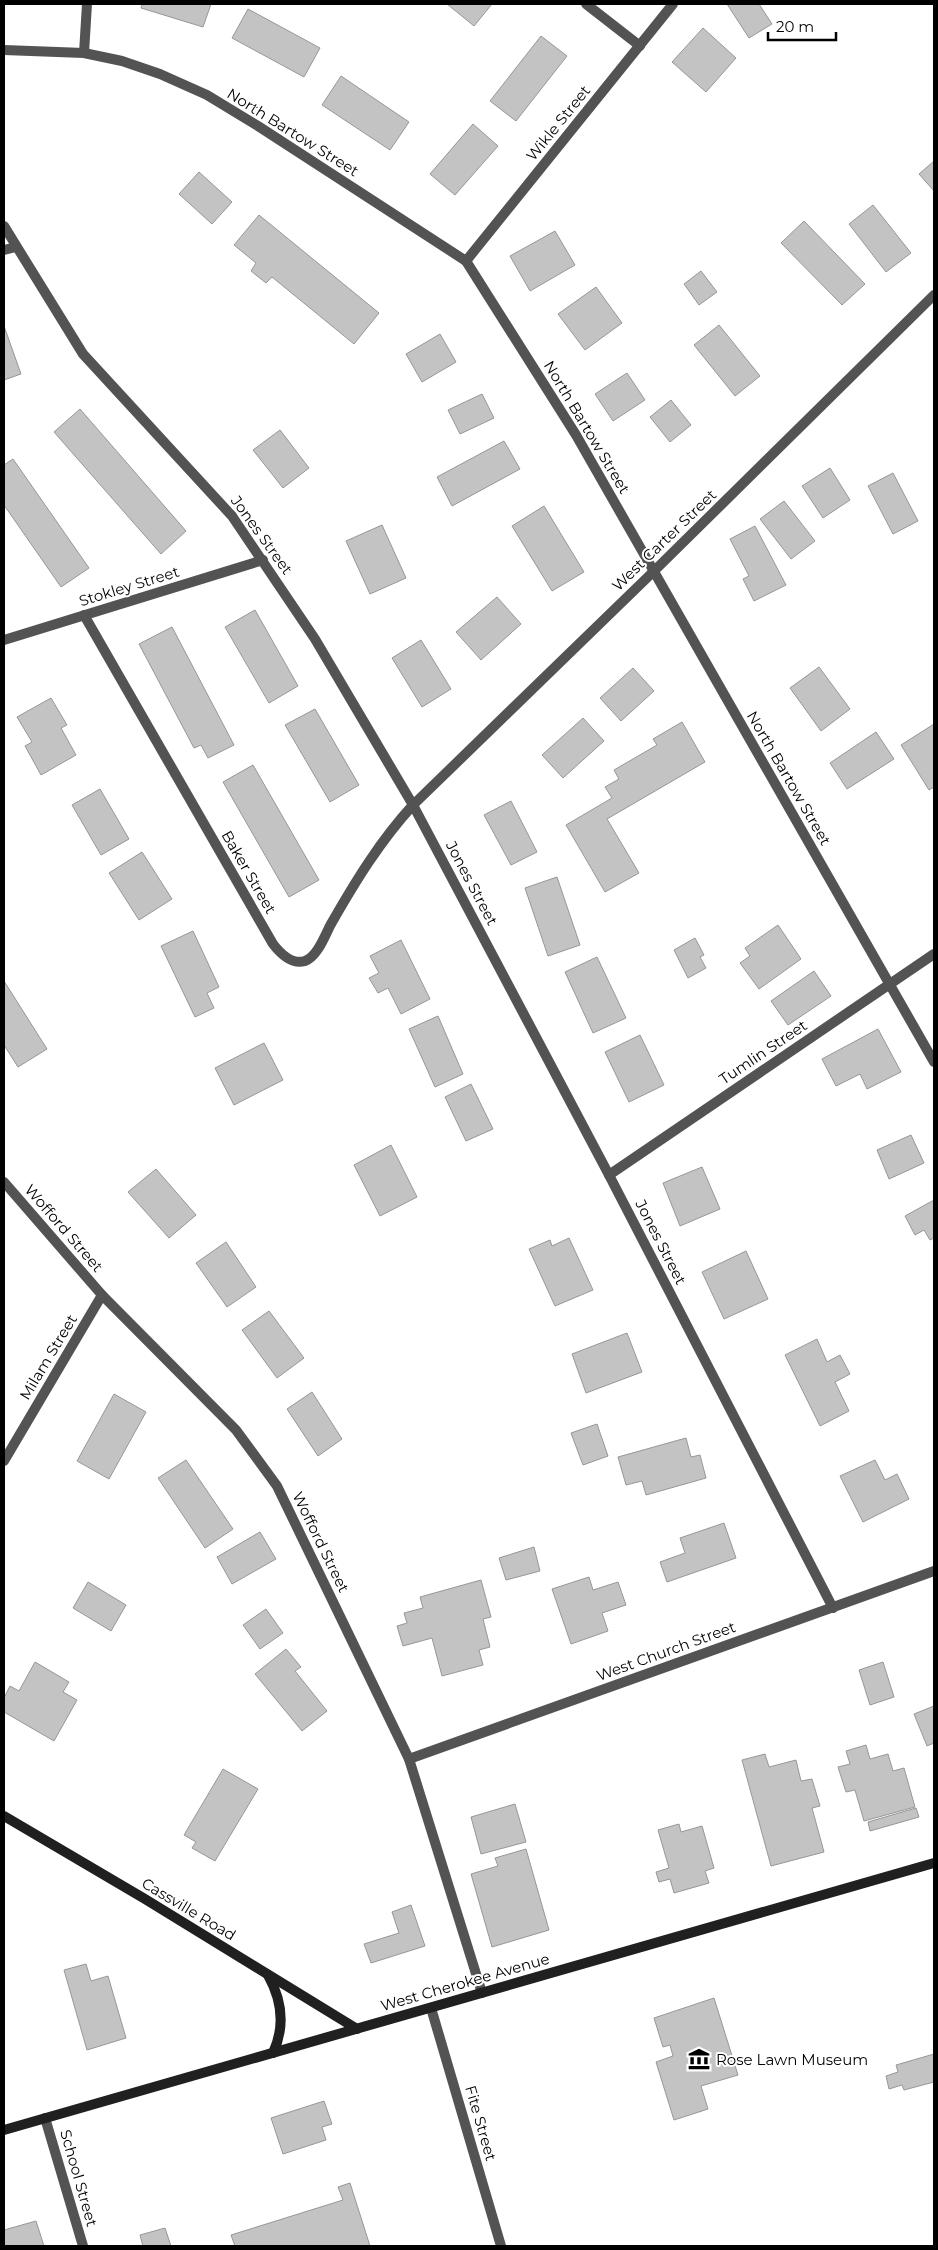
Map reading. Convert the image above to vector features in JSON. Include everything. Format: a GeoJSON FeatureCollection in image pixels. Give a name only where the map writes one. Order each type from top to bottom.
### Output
{"type":"FeatureCollection","features":[{"type":"Feature","properties":{"kind":"main road","name":"Cassville Road"},"geometry":{"type":"LineString","coordinates":[[4,1816],[145,1899],[357,2029]]}},
{"type":"Feature","properties":{"kind":"main road","name":"West Cherokee Avenue"},"geometry":{"type":"LineString","coordinates":[[4,2130],[934,1863]]}},
{"type":"Feature","properties":{"kind":"main road"},"geometry":{"type":"LineString","coordinates":[[267,1975],[277,1996],[281,2017],[279,2038],[273,2053]]}},
{"type":"Feature","properties":{"kind":"street"},"geometry":{"type":"LineString","coordinates":[[84,53],[87,4]]}},
{"type":"Feature","properties":{"kind":"street"},"geometry":{"type":"LineString","coordinates":[[586,4],[640,46]]}},
{"type":"Feature","properties":{"kind":"street","name":"Wikle Street"},"geometry":{"type":"LineString","coordinates":[[466,261],[673,4]]}},
{"type":"Feature","properties":{"kind":"street","name":"North Bartow Street"},"geometry":{"type":"LineString","coordinates":[[4,50],[84,53],[122,61],[160,74],[207,95],[466,261],[576,434],[934,1062]]}},
{"type":"Feature","properties":{"kind":"street","name":"Jones Street"},"geometry":{"type":"LineString","coordinates":[[4,226],[83,354],[232,516],[315,640],[413,805],[609,1175],[833,1608]]}},
{"type":"Feature","properties":{"kind":"street"},"geometry":{"type":"LineString","coordinates":[[4,250],[16,246]]}},
{"type":"Feature","properties":{"kind":"street","name":"West Carter Street"},"geometry":{"type":"LineString","coordinates":[[413,805],[934,295]]}},
{"type":"Feature","properties":{"kind":"street","name":"Stokley Street"},"geometry":{"type":"LineString","coordinates":[[4,640],[263,560]]}},
{"type":"Feature","properties":{"kind":"street","name":"Baker Street"},"geometry":{"type":"LineString","coordinates":[[84,615],[273,944],[282,955],[294,961],[305,961],[315,953],[351,889],[385,838],[413,805]]}},
{"type":"Feature","properties":{"kind":"street","name":"Tumlin Street"},"geometry":{"type":"LineString","coordinates":[[609,1175],[934,954]]}},
{"type":"Feature","properties":{"kind":"street","name":"Wofford Street"},"geometry":{"type":"LineString","coordinates":[[4,1182],[102,1295],[236,1430],[277,1486],[408,1758],[482,1993]]}},
{"type":"Feature","properties":{"kind":"street","name":"Milam Street"},"geometry":{"type":"LineString","coordinates":[[4,1461],[102,1295]]}},
{"type":"Feature","properties":{"kind":"street","name":"West Church Street"},"geometry":{"type":"LineString","coordinates":[[408,1758],[934,1571]]}},
{"type":"Feature","properties":{"kind":"street","name":"Fite Street"},"geometry":{"type":"LineString","coordinates":[[431,2008],[501,2246]]}},
{"type":"Feature","properties":{"kind":"street","name":"School Street"},"geometry":{"type":"LineString","coordinates":[[45,2118],[83,2246]]}},
{"type":"Feature","properties":{"kind":"building"},"geometry":{"type":"Polygon","coordinates":[[[142,4],[211,4],[203,27],[141,8],[142,4]]]}},
{"type":"Feature","properties":{"kind":"building"},"geometry":{"type":"Polygon","coordinates":[[[447,4],[492,4],[474,26],[447,4]]]}},
{"type":"Feature","properties":{"kind":"building"},"geometry":{"type":"Polygon","coordinates":[[[727,4],[759,4],[772,24],[749,38],[727,4]]]}},
{"type":"Feature","properties":{"kind":"building"},"geometry":{"type":"Polygon","coordinates":[[[248,9],[320,48],[304,77],[232,38],[248,9]]]}},
{"type":"Feature","properties":{"kind":"building"},"geometry":{"type":"Polygon","coordinates":[[[703,28],[736,58],[706,92],[672,62],[703,28]]]}},
{"type":"Feature","properties":{"kind":"building"},"geometry":{"type":"Polygon","coordinates":[[[541,36],[567,56],[516,121],[490,101],[541,36]]]}},
{"type":"Feature","properties":{"kind":"building"},"geometry":{"type":"Polygon","coordinates":[[[341,76],[409,122],[390,150],[322,105],[341,76]]]}},
{"type":"Feature","properties":{"kind":"building"},"geometry":{"type":"Polygon","coordinates":[[[473,124],[498,146],[455,195],[430,174],[473,124]]]}},
{"type":"Feature","properties":{"kind":"building"},"geometry":{"type":"Polygon","coordinates":[[[934,161],[934,191],[919,174],[934,161]]]}},
{"type":"Feature","properties":{"kind":"building"},"geometry":{"type":"Polygon","coordinates":[[[199,172],[232,202],[212,224],[179,194],[199,172]]]}},
{"type":"Feature","properties":{"kind":"building"},"geometry":{"type":"Polygon","coordinates":[[[873,205],[911,253],[886,272],[849,224],[873,205]]]}},
{"type":"Feature","properties":{"kind":"building"},"geometry":{"type":"Polygon","coordinates":[[[259,215],[379,313],[354,344],[272,277],[266,283],[251,271],[256,263],[234,245],[259,215]]]}},
{"type":"Feature","properties":{"kind":"building"},"geometry":{"type":"Polygon","coordinates":[[[804,221],[865,284],[842,305],[781,243],[804,221]]]}},
{"type":"Feature","properties":{"kind":"building"},"geometry":{"type":"Polygon","coordinates":[[[555,231],[575,265],[530,291],[510,256],[555,231]]]}},
{"type":"Feature","properties":{"kind":"building"},"geometry":{"type":"Polygon","coordinates":[[[701,271],[717,292],[699,305],[684,284],[701,271]]]}},
{"type":"Feature","properties":{"kind":"building"},"geometry":{"type":"Polygon","coordinates":[[[596,287],[622,323],[585,350],[558,314],[596,287]]]}},
{"type":"Feature","properties":{"kind":"building"},"geometry":{"type":"Polygon","coordinates":[[[719,325],[760,376],[735,396],[694,345],[719,325]]]}},
{"type":"Feature","properties":{"kind":"building"},"geometry":{"type":"Polygon","coordinates":[[[4,326],[21,374],[4,380],[4,326]]]}},
{"type":"Feature","properties":{"kind":"building"},"geometry":{"type":"Polygon","coordinates":[[[440,334],[456,362],[422,382],[406,354],[440,334]]]}},
{"type":"Feature","properties":{"kind":"building"},"geometry":{"type":"Polygon","coordinates":[[[627,373],[645,400],[613,421],[595,394],[627,373]]]}},
{"type":"Feature","properties":{"kind":"building"},"geometry":{"type":"Polygon","coordinates":[[[482,394],[494,418],[460,434],[448,410],[482,394]]]}},
{"type":"Feature","properties":{"kind":"building"},"geometry":{"type":"Polygon","coordinates":[[[671,400],[691,425],[670,442],[650,417],[671,400]]]}},
{"type":"Feature","properties":{"kind":"building"},"geometry":{"type":"Polygon","coordinates":[[[80,409],[186,531],[161,554],[54,432],[80,409]]]}},
{"type":"Feature","properties":{"kind":"building"},"geometry":{"type":"Polygon","coordinates":[[[280,430],[309,468],[283,488],[253,450],[280,430]]]}},
{"type":"Feature","properties":{"kind":"building"},"geometry":{"type":"Polygon","coordinates":[[[504,441],[520,469],[452,506],[437,477],[504,441]]]}},
{"type":"Feature","properties":{"kind":"building"},"geometry":{"type":"Polygon","coordinates":[[[13,459],[89,568],[61,587],[4,505],[4,465],[13,459]]]}},
{"type":"Feature","properties":{"kind":"building"},"geometry":{"type":"Polygon","coordinates":[[[830,468],[850,500],[823,518],[802,486],[830,468]]]}},
{"type":"Feature","properties":{"kind":"building"},"geometry":{"type":"Polygon","coordinates":[[[893,473],[918,521],[893,534],[868,486],[893,473]]]}},
{"type":"Feature","properties":{"kind":"building"},"geometry":{"type":"Polygon","coordinates":[[[784,501],[815,541],[791,559],[760,519],[784,501]]]}},
{"type":"Feature","properties":{"kind":"building"},"geometry":{"type":"Polygon","coordinates":[[[544,506],[584,572],[552,591],[512,526],[544,506]]]}},
{"type":"Feature","properties":{"kind":"building"},"geometry":{"type":"Polygon","coordinates":[[[382,525],[406,578],[370,594],[346,541],[382,525]]]}},
{"type":"Feature","properties":{"kind":"building"},"geometry":{"type":"Polygon","coordinates":[[[755,526],[786,585],[754,601],[743,579],[749,576],[730,539],[755,526]]]}},
{"type":"Feature","properties":{"kind":"building"},"geometry":{"type":"Polygon","coordinates":[[[497,597],[521,624],[481,660],[456,632],[497,597]]]}},
{"type":"Feature","properties":{"kind":"building"},"geometry":{"type":"Polygon","coordinates":[[[255,610],[298,686],[269,703],[225,627],[255,610]]]}},
{"type":"Feature","properties":{"kind":"building"},"geometry":{"type":"Polygon","coordinates":[[[172,627],[234,745],[208,758],[201,745],[194,748],[139,644],[172,627]]]}},
{"type":"Feature","properties":{"kind":"building"},"geometry":{"type":"Polygon","coordinates":[[[421,640],[451,689],[422,707],[392,658],[421,640]]]}},
{"type":"Feature","properties":{"kind":"building"},"geometry":{"type":"Polygon","coordinates":[[[819,667],[850,709],[821,731],[790,688],[819,667]]]}},
{"type":"Feature","properties":{"kind":"building"},"geometry":{"type":"Polygon","coordinates":[[[633,668],[654,691],[621,721],[600,698],[633,668]]]}},
{"type":"Feature","properties":{"kind":"building"},"geometry":{"type":"Polygon","coordinates":[[[51,698],[67,725],[61,728],[76,755],[41,775],[25,746],[32,742],[17,717],[51,698]]]}},
{"type":"Feature","properties":{"kind":"building"},"geometry":{"type":"Polygon","coordinates":[[[315,709],[359,785],[330,802],[285,725],[315,709]]]}},
{"type":"Feature","properties":{"kind":"building"},"geometry":{"type":"Polygon","coordinates":[[[583,718],[604,741],[563,778],[542,755],[583,718]]]}},
{"type":"Feature","properties":{"kind":"building"},"geometry":{"type":"Polygon","coordinates":[[[682,722],[705,762],[607,819],[639,873],[605,892],[566,825],[612,798],[605,787],[619,779],[614,770],[657,745],[653,739],[682,722]]]}},
{"type":"Feature","properties":{"kind":"building"},"geometry":{"type":"Polygon","coordinates":[[[934,724],[934,787],[929,790],[901,745],[934,724]]]}},
{"type":"Feature","properties":{"kind":"building"},"geometry":{"type":"Polygon","coordinates":[[[876,732],[894,759],[847,789],[830,763],[876,732]]]}},
{"type":"Feature","properties":{"kind":"building"},"geometry":{"type":"Polygon","coordinates":[[[253,765],[319,880],[289,897],[223,782],[253,765]]]}},
{"type":"Feature","properties":{"kind":"building"},"geometry":{"type":"Polygon","coordinates":[[[100,789],[129,839],[101,855],[72,805],[100,789]]]}},
{"type":"Feature","properties":{"kind":"building"},"geometry":{"type":"Polygon","coordinates":[[[511,801],[537,852],[511,865],[484,815],[511,801]]]}},
{"type":"Feature","properties":{"kind":"building"},"geometry":{"type":"Polygon","coordinates":[[[142,852],[172,899],[139,920],[109,873],[142,852]]]}},
{"type":"Feature","properties":{"kind":"building"},"geometry":{"type":"Polygon","coordinates":[[[557,877],[580,945],[548,956],[525,888],[557,877]]]}},
{"type":"Feature","properties":{"kind":"building"},"geometry":{"type":"Polygon","coordinates":[[[778,925],[801,959],[759,989],[740,963],[750,956],[745,948],[778,925]]]}},
{"type":"Feature","properties":{"kind":"building"},"geometry":{"type":"Polygon","coordinates":[[[193,931],[219,987],[207,993],[214,1008],[195,1017],[161,946],[193,931]]]}},
{"type":"Feature","properties":{"kind":"building"},"geometry":{"type":"Polygon","coordinates":[[[695,938],[704,955],[700,957],[706,968],[688,978],[674,950],[695,938]]]}},
{"type":"Feature","properties":{"kind":"building"},"geometry":{"type":"Polygon","coordinates":[[[401,940],[430,999],[401,1014],[388,988],[378,993],[369,978],[379,973],[370,956],[401,940]]]}},
{"type":"Feature","properties":{"kind":"building"},"geometry":{"type":"Polygon","coordinates":[[[597,957],[626,1018],[593,1033],[565,972],[597,957]]]}},
{"type":"Feature","properties":{"kind":"building"},"geometry":{"type":"Polygon","coordinates":[[[814,971],[831,996],[788,1025],[771,1001],[814,971]]]}},
{"type":"Feature","properties":{"kind":"building"},"geometry":{"type":"Polygon","coordinates":[[[4,981],[47,1049],[18,1067],[4,1045],[4,981]]]}},
{"type":"Feature","properties":{"kind":"building"},"geometry":{"type":"Polygon","coordinates":[[[438,1016],[463,1074],[435,1087],[409,1029],[438,1016]]]}},
{"type":"Feature","properties":{"kind":"building"},"geometry":{"type":"Polygon","coordinates":[[[878,1029],[901,1072],[867,1089],[860,1074],[836,1086],[822,1059],[878,1029]]]}},
{"type":"Feature","properties":{"kind":"building"},"geometry":{"type":"Polygon","coordinates":[[[640,1035],[664,1085],[629,1102],[605,1052],[640,1035]]]}},
{"type":"Feature","properties":{"kind":"building"},"geometry":{"type":"Polygon","coordinates":[[[264,1043],[283,1080],[234,1105],[215,1068],[264,1043]]]}},
{"type":"Feature","properties":{"kind":"building"},"geometry":{"type":"Polygon","coordinates":[[[471,1084],[493,1129],[466,1141],[445,1097],[471,1084]]]}},
{"type":"Feature","properties":{"kind":"building"},"geometry":{"type":"Polygon","coordinates":[[[911,1135],[924,1163],[889,1179],[877,1150],[911,1135]]]}},
{"type":"Feature","properties":{"kind":"building"},"geometry":{"type":"Polygon","coordinates":[[[391,1145],[417,1197],[380,1216],[354,1165],[391,1145]]]}},
{"type":"Feature","properties":{"kind":"building"},"geometry":{"type":"Polygon","coordinates":[[[702,1167],[720,1209],[680,1226],[663,1183],[702,1167]]]}},
{"type":"Feature","properties":{"kind":"building"},"geometry":{"type":"Polygon","coordinates":[[[156,1169],[196,1215],[169,1238],[128,1192],[156,1169]]]}},
{"type":"Feature","properties":{"kind":"building"},"geometry":{"type":"Polygon","coordinates":[[[934,1200],[934,1238],[930,1240],[924,1230],[915,1235],[905,1216],[934,1200]]]}},
{"type":"Feature","properties":{"kind":"building"},"geometry":{"type":"Polygon","coordinates":[[[569,1238],[593,1290],[555,1306],[529,1249],[550,1240],[552,1246],[569,1238]]]}},
{"type":"Feature","properties":{"kind":"building"},"geometry":{"type":"Polygon","coordinates":[[[226,1242],[256,1287],[227,1307],[196,1263],[226,1242]]]}},
{"type":"Feature","properties":{"kind":"building"},"geometry":{"type":"Polygon","coordinates":[[[746,1251],[768,1299],[724,1319],[702,1272],[746,1251]]]}},
{"type":"Feature","properties":{"kind":"building"},"geometry":{"type":"Polygon","coordinates":[[[269,1311],[304,1358],[277,1378],[242,1330],[269,1311]]]}},
{"type":"Feature","properties":{"kind":"building"},"geometry":{"type":"Polygon","coordinates":[[[627,1333],[642,1372],[586,1393],[572,1354],[627,1333]]]}},
{"type":"Feature","properties":{"kind":"building"},"geometry":{"type":"Polygon","coordinates":[[[817,1339],[827,1362],[840,1355],[850,1374],[835,1382],[849,1411],[820,1426],[785,1355],[817,1339]]]}},
{"type":"Feature","properties":{"kind":"building"},"geometry":{"type":"Polygon","coordinates":[[[312,1392],[342,1439],[318,1456],[287,1409],[312,1392]]]}},
{"type":"Feature","properties":{"kind":"building"},"geometry":{"type":"Polygon","coordinates":[[[114,1394],[146,1412],[109,1479],[77,1461],[114,1394]]]}},
{"type":"Feature","properties":{"kind":"building"},"geometry":{"type":"Polygon","coordinates":[[[597,1424],[608,1456],[583,1465],[571,1433],[597,1424]]]}},
{"type":"Feature","properties":{"kind":"building"},"geometry":{"type":"Polygon","coordinates":[[[686,1438],[691,1457],[700,1455],[706,1478],[646,1495],[642,1481],[626,1485],[618,1457],[686,1438]]]}},
{"type":"Feature","properties":{"kind":"building"},"geometry":{"type":"Polygon","coordinates":[[[186,1460],[233,1529],[205,1548],[158,1478],[186,1460]]]}},
{"type":"Feature","properties":{"kind":"building"},"geometry":{"type":"Polygon","coordinates":[[[875,1460],[885,1480],[897,1474],[909,1499],[863,1522],[840,1476],[875,1460]]]}},
{"type":"Feature","properties":{"kind":"building"},"geometry":{"type":"Polygon","coordinates":[[[724,1523],[736,1558],[667,1582],[660,1562],[685,1553],[680,1538],[724,1523]]]}},
{"type":"Feature","properties":{"kind":"building"},"geometry":{"type":"Polygon","coordinates":[[[260,1532],[276,1559],[232,1584],[217,1557],[260,1532]]]}},
{"type":"Feature","properties":{"kind":"building"},"geometry":{"type":"Polygon","coordinates":[[[534,1547],[540,1571],[506,1580],[499,1558],[534,1547]]]}},
{"type":"Feature","properties":{"kind":"building"},"geometry":{"type":"Polygon","coordinates":[[[589,1577],[593,1590],[618,1582],[626,1605],[602,1613],[608,1631],[571,1644],[552,1589],[589,1577]]]}},
{"type":"Feature","properties":{"kind":"building"},"geometry":{"type":"Polygon","coordinates":[[[481,1580],[491,1617],[483,1619],[490,1647],[479,1650],[483,1665],[442,1676],[432,1638],[403,1646],[397,1626],[407,1623],[404,1613],[423,1608],[420,1597],[481,1580]]]}},
{"type":"Feature","properties":{"kind":"building"},"geometry":{"type":"Polygon","coordinates":[[[88,1582],[126,1605],[111,1631],[73,1608],[88,1582]]]}},
{"type":"Feature","properties":{"kind":"building"},"geometry":{"type":"Polygon","coordinates":[[[266,1609],[283,1633],[260,1649],[243,1625],[266,1609]]]}},
{"type":"Feature","properties":{"kind":"building"},"geometry":{"type":"Polygon","coordinates":[[[286,1649],[301,1667],[295,1671],[327,1711],[302,1731],[255,1674],[286,1649]]]}},
{"type":"Feature","properties":{"kind":"building"},"geometry":{"type":"Polygon","coordinates":[[[35,1662],[69,1682],[63,1692],[77,1700],[54,1741],[4,1712],[4,1698],[10,1686],[19,1691],[35,1662]]]}},
{"type":"Feature","properties":{"kind":"building"},"geometry":{"type":"Polygon","coordinates":[[[883,1662],[894,1697],[870,1705],[859,1670],[883,1662]]]}},
{"type":"Feature","properties":{"kind":"building"},"geometry":{"type":"Polygon","coordinates":[[[934,1706],[934,1743],[927,1746],[914,1714],[934,1706]]]}},
{"type":"Feature","properties":{"kind":"building"},"geometry":{"type":"Polygon","coordinates":[[[866,1745],[870,1759],[888,1754],[893,1771],[904,1768],[915,1807],[864,1821],[855,1790],[846,1792],[838,1767],[850,1764],[846,1751],[866,1745]]]}},
{"type":"Feature","properties":{"kind":"building"},"geometry":{"type":"Polygon","coordinates":[[[765,1754],[769,1767],[796,1760],[801,1781],[812,1779],[820,1806],[812,1808],[824,1852],[771,1866],[742,1760],[765,1754]]]}},
{"type":"Feature","properties":{"kind":"building"},"geometry":{"type":"Polygon","coordinates":[[[223,1769],[258,1789],[215,1861],[192,1848],[196,1842],[184,1835],[223,1769]]]}},
{"type":"Feature","properties":{"kind":"building"},"geometry":{"type":"Polygon","coordinates":[[[515,1804],[526,1842],[481,1854],[471,1817],[515,1804]]]}},
{"type":"Feature","properties":{"kind":"building"},"geometry":{"type":"Polygon","coordinates":[[[916,1808],[919,1817],[870,1831],[868,1822],[916,1808]]]}},
{"type":"Feature","properties":{"kind":"building"},"geometry":{"type":"Polygon","coordinates":[[[679,1824],[681,1832],[702,1826],[714,1868],[705,1871],[709,1883],[674,1893],[670,1879],[659,1882],[656,1872],[669,1868],[658,1830],[679,1824]]]}},
{"type":"Feature","properties":{"kind":"building"},"geometry":{"type":"Polygon","coordinates":[[[526,1849],[549,1930],[492,1947],[471,1874],[498,1866],[495,1858],[526,1849]]]}},
{"type":"Feature","properties":{"kind":"building"},"geometry":{"type":"Polygon","coordinates":[[[411,1905],[425,1946],[371,1963],[364,1944],[399,1933],[392,1912],[411,1905]]]}},
{"type":"Feature","properties":{"kind":"building"},"geometry":{"type":"Polygon","coordinates":[[[86,1964],[91,1981],[108,1976],[126,2038],[87,2050],[64,1970],[86,1964]]]}},
{"type":"Feature","properties":{"kind":"building","name":"Rose Lawn Museum"},"geometry":{"type":"Polygon","coordinates":[[[714,1998],[738,2075],[701,2086],[708,2109],[674,2120],[656,2062],[673,2056],[670,2045],[663,2047],[654,2018],[714,1998]]]}},
{"type":"Feature","properties":{"kind":"building"},"geometry":{"type":"Polygon","coordinates":[[[934,2054],[934,2082],[904,2090],[902,2085],[889,2089],[886,2076],[898,2072],[896,2065],[934,2054]]]}},
{"type":"Feature","properties":{"kind":"building"},"geometry":{"type":"Polygon","coordinates":[[[324,2101],[332,2124],[322,2127],[326,2140],[283,2154],[271,2118],[324,2101]]]}},
{"type":"Feature","properties":{"kind":"building"},"geometry":{"type":"Polygon","coordinates":[[[350,2183],[370,2246],[235,2246],[231,2235],[343,2200],[338,2187],[350,2183]]]}},
{"type":"Feature","properties":{"kind":"building"},"geometry":{"type":"Polygon","coordinates":[[[36,2221],[44,2246],[4,2246],[4,2230],[36,2221]]]}},
{"type":"Feature","properties":{"kind":"building"},"geometry":{"type":"Polygon","coordinates":[[[165,2228],[171,2246],[143,2246],[140,2235],[165,2228]]]}},
{"type":"Feature","properties":{"kind":"place","name":"Rose Lawn Museum"},"geometry":{"type":"Point","coordinates":[699,2059]}}]}
